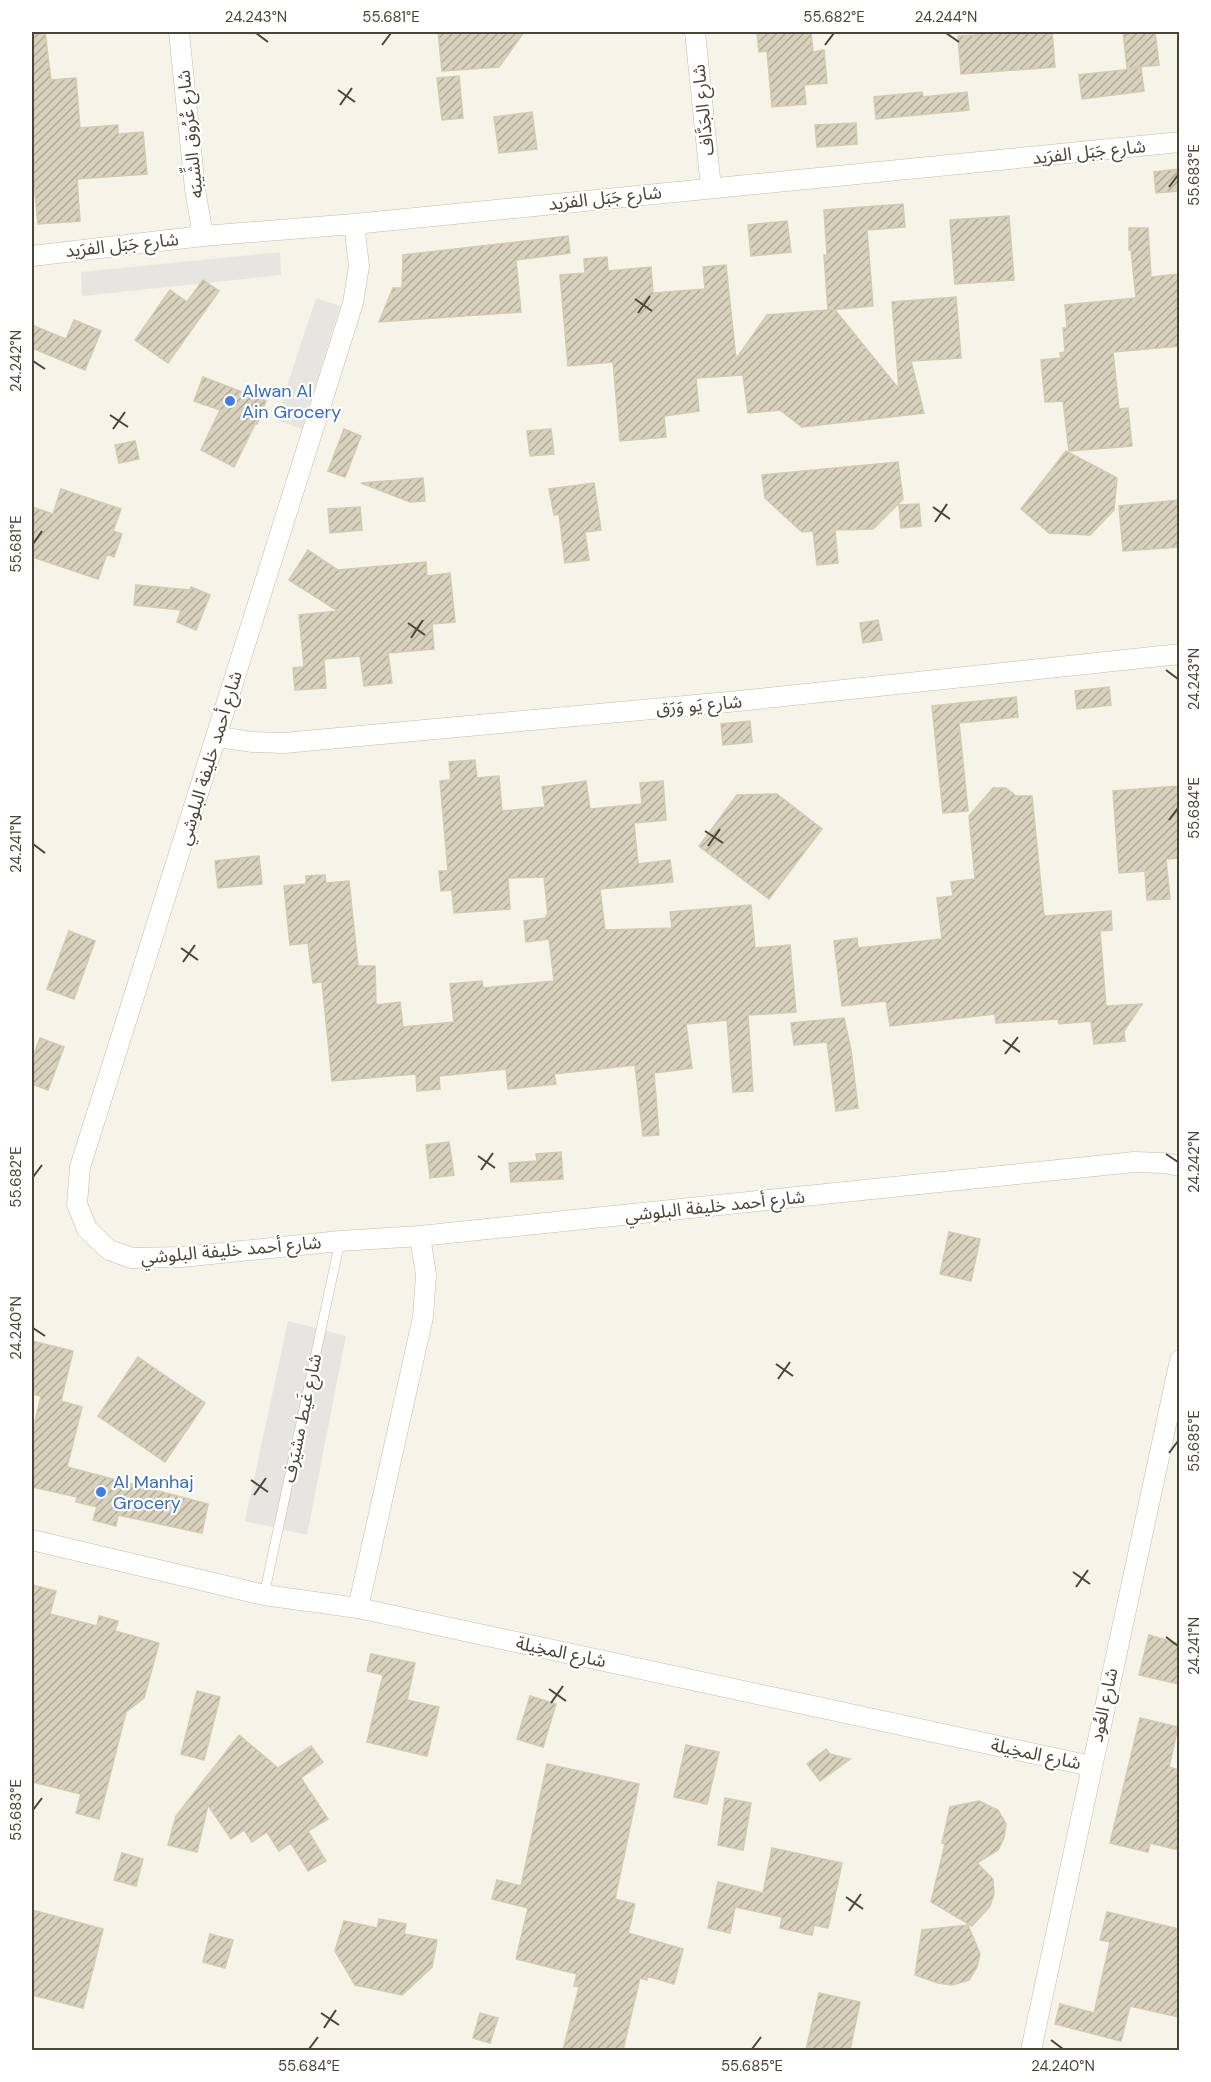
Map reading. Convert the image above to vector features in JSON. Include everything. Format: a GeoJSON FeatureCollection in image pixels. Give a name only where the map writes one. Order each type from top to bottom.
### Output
{"type":"FeatureCollection","features":[{"type":"Feature","properties":{"kind":"street","name":"شارع عُرُوق الشِّيبَه"},"geometry":{"type":"LineString","coordinates":[[179,32],[195,189],[203,236]]}},
{"type":"Feature","properties":{"kind":"street","name":"شارع الجَدَّاف"},"geometry":{"type":"LineString","coordinates":[[695,32],[711,188]]}},
{"type":"Feature","properties":{"kind":"street","name":"شارع جَبَل الفرَيد"},"geometry":{"type":"LineString","coordinates":[[32,256],[203,236],[354,224],[1179,142]]}},
{"type":"Feature","properties":{"kind":"street","name":"شارع أحمد خليفة البلوشي"},"geometry":{"type":"LineString","coordinates":[[354,224],[359,266],[353,303],[218,737],[80,1167],[77,1204],[87,1229],[109,1250],[132,1258],[182,1257],[340,1241],[420,1236],[1120,1164],[1152,1162],[1179,1166]]}},
{"type":"Feature","properties":{"kind":"street","name":"شارع يَو وَرَق"},"geometry":{"type":"LineString","coordinates":[[218,737],[253,742],[284,743],[739,701],[1179,654]]}},
{"type":"Feature","properties":{"kind":"street"},"geometry":{"type":"LineString","coordinates":[[358,1608],[423,1317],[426,1275],[420,1236]]}},
{"type":"Feature","properties":{"kind":"street","name":"شارع العُود"},"geometry":{"type":"LineString","coordinates":[[1031,2050],[1179,1368]]}},
{"type":"Feature","properties":{"kind":"street","name":"شارع المخِيلة"},"geometry":{"type":"LineString","coordinates":[[32,1540],[264,1595],[358,1608],[1091,1766]]}},
{"type":"Feature","properties":{"kind":"lane","name":"شارع غَيط مشيَرف"},"geometry":{"type":"LineString","coordinates":[[264,1595],[340,1241]]}},
{"type":"Feature","properties":{"kind":"shaded area"},"geometry":{"type":"Polygon","coordinates":[[[280,252],[281,275],[82,296],[81,272],[280,252]]]}},
{"type":"Feature","properties":{"kind":"shaded area"},"geometry":{"type":"Polygon","coordinates":[[[316,298],[340,306],[302,429],[276,420],[316,298]]]}},
{"type":"Feature","properties":{"kind":"shaded area"},"geometry":{"type":"Polygon","coordinates":[[[288,1321],[346,1336],[307,1535],[245,1521],[288,1321]]]}},
{"type":"Feature","properties":{"kind":"building"},"geometry":{"type":"Polygon","coordinates":[[[32,32],[45,32],[51,80],[76,78],[80,128],[118,125],[118,134],[143,132],[147,174],[77,179],[80,221],[38,224],[34,182],[32,182],[32,32]]]}},
{"type":"Feature","properties":{"kind":"building"},"geometry":{"type":"Polygon","coordinates":[[[438,32],[524,32],[499,67],[442,71],[438,32]]]}},
{"type":"Feature","properties":{"kind":"building"},"geometry":{"type":"Polygon","coordinates":[[[757,32],[811,32],[813,52],[824,50],[827,83],[804,85],[806,104],[772,107],[767,51],[759,52],[757,32]]]}},
{"type":"Feature","properties":{"kind":"building"},"geometry":{"type":"Polygon","coordinates":[[[975,32],[1052,32],[1055,67],[961,74],[958,36],[976,35],[975,32]]]}},
{"type":"Feature","properties":{"kind":"building"},"geometry":{"type":"Polygon","coordinates":[[[1123,32],[1155,32],[1159,65],[1127,68],[1123,32]]]}},
{"type":"Feature","properties":{"kind":"building"},"geometry":{"type":"Polygon","coordinates":[[[1141,68],[1144,91],[1082,99],[1079,75],[1141,68]]]}},
{"type":"Feature","properties":{"kind":"building"},"geometry":{"type":"Polygon","coordinates":[[[459,76],[463,118],[442,120],[437,78],[459,76]]]}},
{"type":"Feature","properties":{"kind":"building"},"geometry":{"type":"Polygon","coordinates":[[[922,92],[923,97],[967,92],[969,110],[876,119],[874,97],[922,92]]]}},
{"type":"Feature","properties":{"kind":"building"},"geometry":{"type":"Polygon","coordinates":[[[532,112],[537,149],[499,153],[494,117],[532,112]]]}},
{"type":"Feature","properties":{"kind":"building"},"geometry":{"type":"Polygon","coordinates":[[[856,123],[857,144],[817,147],[815,125],[856,123]]]}},
{"type":"Feature","properties":{"kind":"building"},"geometry":{"type":"Polygon","coordinates":[[[1179,169],[1179,191],[1156,193],[1154,172],[1179,169]]]}},
{"type":"Feature","properties":{"kind":"building"},"geometry":{"type":"Polygon","coordinates":[[[903,204],[905,227],[867,230],[873,306],[829,310],[835,310],[899,389],[892,302],[956,297],[961,358],[911,361],[924,413],[802,427],[780,410],[748,413],[743,375],[696,378],[699,411],[664,416],[666,437],[620,441],[613,362],[568,366],[560,275],[585,273],[584,259],[607,257],[608,271],[651,267],[653,293],[705,289],[703,267],[726,265],[736,359],[767,315],[828,310],[824,210],[903,204]]]}},
{"type":"Feature","properties":{"kind":"building"},"geometry":{"type":"Polygon","coordinates":[[[1009,216],[1014,280],[955,284],[950,220],[1009,216]]]}},
{"type":"Feature","properties":{"kind":"building"},"geometry":{"type":"Polygon","coordinates":[[[787,221],[791,252],[751,256],[748,225],[787,221]]]}},
{"type":"Feature","properties":{"kind":"building"},"geometry":{"type":"Polygon","coordinates":[[[1129,228],[1148,228],[1151,277],[1179,274],[1179,346],[1113,352],[1119,409],[1128,408],[1132,446],[1069,451],[1063,401],[1045,402],[1041,360],[1061,358],[1060,353],[1065,352],[1063,328],[1067,328],[1065,305],[1136,298],[1131,250],[1129,250],[1129,228]]]}},
{"type":"Feature","properties":{"kind":"building"},"geometry":{"type":"Polygon","coordinates":[[[568,236],[570,253],[516,260],[521,312],[379,322],[393,288],[402,288],[403,255],[568,236]]]}},
{"type":"Feature","properties":{"kind":"building"},"geometry":{"type":"Polygon","coordinates":[[[203,280],[219,291],[168,363],[135,340],[170,290],[187,302],[203,280]]]}},
{"type":"Feature","properties":{"kind":"building"},"geometry":{"type":"Polygon","coordinates":[[[74,320],[101,331],[85,370],[32,348],[32,325],[66,339],[74,320]]]}},
{"type":"Feature","properties":{"kind":"building"},"geometry":{"type":"Polygon","coordinates":[[[203,377],[266,401],[257,424],[234,467],[201,450],[220,410],[194,401],[203,377]]]}},
{"type":"Feature","properties":{"kind":"building"},"geometry":{"type":"Polygon","coordinates":[[[344,429],[361,436],[345,477],[328,471],[344,429]]]}},
{"type":"Feature","properties":{"kind":"building"},"geometry":{"type":"Polygon","coordinates":[[[551,429],[554,454],[530,456],[527,431],[551,429]]]}},
{"type":"Feature","properties":{"kind":"building"},"geometry":{"type":"Polygon","coordinates":[[[135,441],[139,459],[119,463],[115,445],[135,441]]]}},
{"type":"Feature","properties":{"kind":"building"},"geometry":{"type":"Polygon","coordinates":[[[1066,451],[1117,478],[1114,510],[1090,535],[1049,533],[1021,509],[1066,451]]]}},
{"type":"Feature","properties":{"kind":"building"},"geometry":{"type":"Polygon","coordinates":[[[898,462],[903,499],[873,529],[835,530],[838,563],[817,565],[813,531],[802,532],[765,498],[762,475],[898,462]]]}},
{"type":"Feature","properties":{"kind":"building"},"geometry":{"type":"Polygon","coordinates":[[[423,478],[425,501],[410,502],[361,483],[423,478]]]}},
{"type":"Feature","properties":{"kind":"building"},"geometry":{"type":"Polygon","coordinates":[[[594,483],[601,530],[585,532],[589,560],[565,563],[559,514],[554,515],[549,489],[594,483]]]}},
{"type":"Feature","properties":{"kind":"building"},"geometry":{"type":"Polygon","coordinates":[[[61,489],[121,509],[113,531],[122,534],[114,557],[107,554],[98,579],[32,557],[32,507],[53,514],[61,489]]]}},
{"type":"Feature","properties":{"kind":"building"},"geometry":{"type":"Polygon","coordinates":[[[1179,500],[1179,547],[1123,551],[1119,506],[1179,500]]]}},
{"type":"Feature","properties":{"kind":"building"},"geometry":{"type":"Polygon","coordinates":[[[919,504],[921,526],[901,528],[899,505],[919,504]]]}},
{"type":"Feature","properties":{"kind":"building"},"geometry":{"type":"Polygon","coordinates":[[[360,507],[362,530],[330,533],[328,509],[360,507]]]}},
{"type":"Feature","properties":{"kind":"building"},"geometry":{"type":"Polygon","coordinates":[[[308,550],[338,570],[426,562],[427,576],[450,573],[455,622],[432,624],[434,649],[388,653],[392,683],[364,686],[360,656],[324,659],[326,688],[295,690],[293,668],[304,667],[299,615],[338,611],[289,580],[308,550]]]}},
{"type":"Feature","properties":{"kind":"building"},"geometry":{"type":"Polygon","coordinates":[[[136,585],[190,590],[191,587],[210,595],[196,630],[177,622],[181,610],[134,605],[136,585]]]}},
{"type":"Feature","properties":{"kind":"building"},"geometry":{"type":"Polygon","coordinates":[[[878,620],[882,640],[863,643],[860,623],[878,620]]]}},
{"type":"Feature","properties":{"kind":"building"},"geometry":{"type":"Polygon","coordinates":[[[1109,687],[1111,705],[1077,709],[1075,691],[1109,687]]]}},
{"type":"Feature","properties":{"kind":"building"},"geometry":{"type":"Polygon","coordinates":[[[1016,697],[1018,717],[959,723],[968,811],[943,813],[932,706],[1016,697]]]}},
{"type":"Feature","properties":{"kind":"building"},"geometry":{"type":"Polygon","coordinates":[[[750,721],[752,742],[723,745],[721,724],[750,721]]]}},
{"type":"Feature","properties":{"kind":"building"},"geometry":{"type":"Polygon","coordinates":[[[475,760],[477,778],[499,776],[502,811],[545,807],[542,787],[586,781],[590,809],[642,804],[640,783],[663,781],[666,820],[634,823],[638,864],[670,860],[673,882],[600,889],[605,930],[672,928],[670,912],[751,905],[755,948],[790,945],[796,1012],[748,1015],[753,1091],[733,1092],[727,1020],[686,1024],[692,1068],[654,1073],[659,1135],[643,1136],[635,1065],[554,1074],[556,1084],[508,1089],[506,1069],[439,1076],[440,1089],[417,1091],[416,1074],[332,1081],[322,982],[313,983],[308,943],[290,945],[284,886],[306,884],[306,876],[325,875],[326,883],[349,881],[358,966],[375,966],[376,1005],[400,1002],[403,1027],[454,1022],[450,984],[482,981],[483,988],[554,981],[549,939],[526,942],[524,921],[546,918],[548,915],[544,877],[508,878],[510,909],[454,913],[452,890],[441,891],[439,871],[448,871],[440,781],[451,780],[449,762],[475,760]]]}},
{"type":"Feature","properties":{"kind":"building"},"geometry":{"type":"Polygon","coordinates":[[[1179,786],[1179,858],[1166,859],[1170,899],[1147,900],[1145,871],[1119,873],[1113,791],[1179,786]]]}},
{"type":"Feature","properties":{"kind":"building"},"geometry":{"type":"Polygon","coordinates":[[[993,788],[1006,788],[1016,796],[1032,796],[1044,916],[1111,911],[1112,930],[1100,931],[1106,1006],[1142,1004],[1124,1031],[1125,1041],[1094,1044],[1091,1021],[1059,1024],[1058,1019],[996,1023],[995,1014],[890,1026],[886,1001],[842,1006],[834,941],[857,938],[858,948],[942,939],[937,898],[953,896],[951,882],[975,879],[969,816],[993,788]]]}},
{"type":"Feature","properties":{"kind":"building"},"geometry":{"type":"Polygon","coordinates":[[[777,794],[822,829],[769,899],[699,846],[737,795],[777,794]]]}},
{"type":"Feature","properties":{"kind":"building"},"geometry":{"type":"Polygon","coordinates":[[[259,856],[262,884],[218,888],[215,861],[259,856]]]}},
{"type":"Feature","properties":{"kind":"building"},"geometry":{"type":"Polygon","coordinates":[[[69,931],[95,941],[74,999],[47,989],[69,931]]]}},
{"type":"Feature","properties":{"kind":"building"},"geometry":{"type":"Polygon","coordinates":[[[844,1018],[851,1050],[858,1108],[836,1111],[827,1042],[794,1045],[791,1023],[844,1018]]]}},
{"type":"Feature","properties":{"kind":"building"},"geometry":{"type":"Polygon","coordinates":[[[40,1038],[64,1047],[48,1090],[32,1084],[32,1060],[40,1038]]]}},
{"type":"Feature","properties":{"kind":"building"},"geometry":{"type":"Polygon","coordinates":[[[449,1142],[454,1175],[430,1178],[426,1145],[449,1142]]]}},
{"type":"Feature","properties":{"kind":"building"},"geometry":{"type":"Polygon","coordinates":[[[561,1152],[563,1179],[511,1182],[509,1163],[537,1161],[536,1154],[561,1152]]]}},
{"type":"Feature","properties":{"kind":"building"},"geometry":{"type":"Polygon","coordinates":[[[949,1232],[980,1239],[971,1281],[940,1274],[949,1232]]]}},
{"type":"Feature","properties":{"kind":"building"},"geometry":{"type":"Polygon","coordinates":[[[32,1341],[73,1351],[61,1401],[82,1407],[67,1467],[208,1504],[202,1533],[118,1515],[116,1526],[93,1520],[97,1507],[76,1502],[77,1497],[32,1487],[32,1434],[41,1396],[32,1394],[32,1341]]]}},
{"type":"Feature","properties":{"kind":"building"},"geometry":{"type":"Polygon","coordinates":[[[138,1357],[205,1403],[165,1462],[98,1416],[138,1357]]]}},
{"type":"Feature","properties":{"kind":"building"},"geometry":{"type":"Polygon","coordinates":[[[32,1585],[56,1591],[50,1614],[97,1626],[99,1616],[118,1621],[115,1631],[159,1643],[144,1698],[126,1712],[99,1819],[76,1813],[81,1794],[32,1782],[32,1585]]]}},
{"type":"Feature","properties":{"kind":"building"},"geometry":{"type":"Polygon","coordinates":[[[1149,1635],[1179,1644],[1179,1684],[1139,1675],[1149,1635]]]}},
{"type":"Feature","properties":{"kind":"building"},"geometry":{"type":"Polygon","coordinates":[[[371,1654],[415,1663],[407,1700],[439,1707],[427,1756],[367,1742],[383,1675],[367,1671],[371,1654]]]}},
{"type":"Feature","properties":{"kind":"building"},"geometry":{"type":"Polygon","coordinates":[[[197,1691],[220,1697],[204,1760],[181,1754],[197,1691]]]}},
{"type":"Feature","properties":{"kind":"building"},"geometry":{"type":"Polygon","coordinates":[[[530,1696],[556,1704],[543,1747],[517,1739],[530,1696]]]}},
{"type":"Feature","properties":{"kind":"building"},"geometry":{"type":"Polygon","coordinates":[[[1140,1718],[1178,1727],[1169,1767],[1179,1770],[1179,1850],[1150,1843],[1148,1852],[1110,1843],[1140,1718]]]}},
{"type":"Feature","properties":{"kind":"building"},"geometry":{"type":"Polygon","coordinates":[[[239,1735],[278,1768],[311,1746],[323,1762],[301,1778],[328,1819],[308,1831],[326,1861],[308,1871],[291,1843],[279,1851],[267,1832],[252,1842],[244,1830],[231,1839],[208,1805],[197,1852],[168,1845],[176,1816],[239,1735]]]}},
{"type":"Feature","properties":{"kind":"building"},"geometry":{"type":"Polygon","coordinates":[[[686,1745],[719,1752],[707,1804],[674,1797],[686,1745]]]}},
{"type":"Feature","properties":{"kind":"building"},"geometry":{"type":"Polygon","coordinates":[[[826,1749],[830,1754],[850,1759],[820,1781],[807,1764],[826,1749]]]}},
{"type":"Feature","properties":{"kind":"building"},"geometry":{"type":"Polygon","coordinates":[[[547,1764],[639,1784],[615,1899],[635,1904],[628,1933],[683,1949],[674,1984],[647,1976],[647,1980],[640,1978],[623,2050],[563,2050],[579,1987],[574,1986],[577,1974],[516,1959],[528,1908],[492,1899],[497,1880],[521,1886],[547,1764]]]}},
{"type":"Feature","properties":{"kind":"building"},"geometry":{"type":"Polygon","coordinates":[[[725,1798],[751,1803],[743,1850],[718,1845],[725,1798]]]}},
{"type":"Feature","properties":{"kind":"building"},"geometry":{"type":"Polygon","coordinates":[[[979,1801],[998,1810],[1006,1824],[1004,1838],[998,1850],[977,1863],[993,1879],[994,1894],[990,1906],[972,1926],[931,1902],[945,1844],[942,1843],[950,1807],[979,1801]]]}},
{"type":"Feature","properties":{"kind":"building"},"geometry":{"type":"Polygon","coordinates":[[[772,1848],[842,1863],[828,1928],[814,1925],[812,1935],[780,1928],[782,1917],[735,1907],[730,1933],[708,1928],[718,1882],[763,1893],[772,1848]]]}},
{"type":"Feature","properties":{"kind":"building"},"geometry":{"type":"Polygon","coordinates":[[[122,1853],[143,1859],[136,1886],[114,1880],[122,1853]]]}},
{"type":"Feature","properties":{"kind":"building"},"geometry":{"type":"Polygon","coordinates":[[[32,1910],[103,1929],[83,2008],[32,1995],[32,1910]]]}},
{"type":"Feature","properties":{"kind":"building"},"geometry":{"type":"Polygon","coordinates":[[[1107,1912],[1179,1929],[1179,2017],[1130,2006],[1121,2041],[1055,2024],[1060,2004],[1094,2013],[1110,1942],[1100,1940],[1107,1912]]]}},
{"type":"Feature","properties":{"kind":"building"},"geometry":{"type":"Polygon","coordinates":[[[379,1919],[406,1924],[404,1934],[437,1940],[432,1967],[402,1995],[355,1985],[335,1951],[344,1921],[377,1928],[379,1919]]]}},
{"type":"Feature","properties":{"kind":"building"},"geometry":{"type":"Polygon","coordinates":[[[968,1925],[980,1954],[977,1967],[969,1980],[952,1985],[915,1975],[922,1930],[968,1925]]]}},
{"type":"Feature","properties":{"kind":"building"},"geometry":{"type":"Polygon","coordinates":[[[210,1934],[233,1940],[225,1968],[203,1962],[210,1934]]]}},
{"type":"Feature","properties":{"kind":"building"},"geometry":{"type":"Polygon","coordinates":[[[819,1993],[860,2002],[850,2050],[806,2050],[819,1993]]]}},
{"type":"Feature","properties":{"kind":"building"},"geometry":{"type":"Polygon","coordinates":[[[480,2013],[498,2018],[490,2043],[473,2038],[480,2013]]]}},
{"type":"Feature","properties":{"kind":"place","name":"Alwan Al Ain Grocery"},"geometry":{"type":"Point","coordinates":[230,401]}},
{"type":"Feature","properties":{"kind":"place","name":"Al Manhaj Grocery"},"geometry":{"type":"Point","coordinates":[101,1492]}}]}
